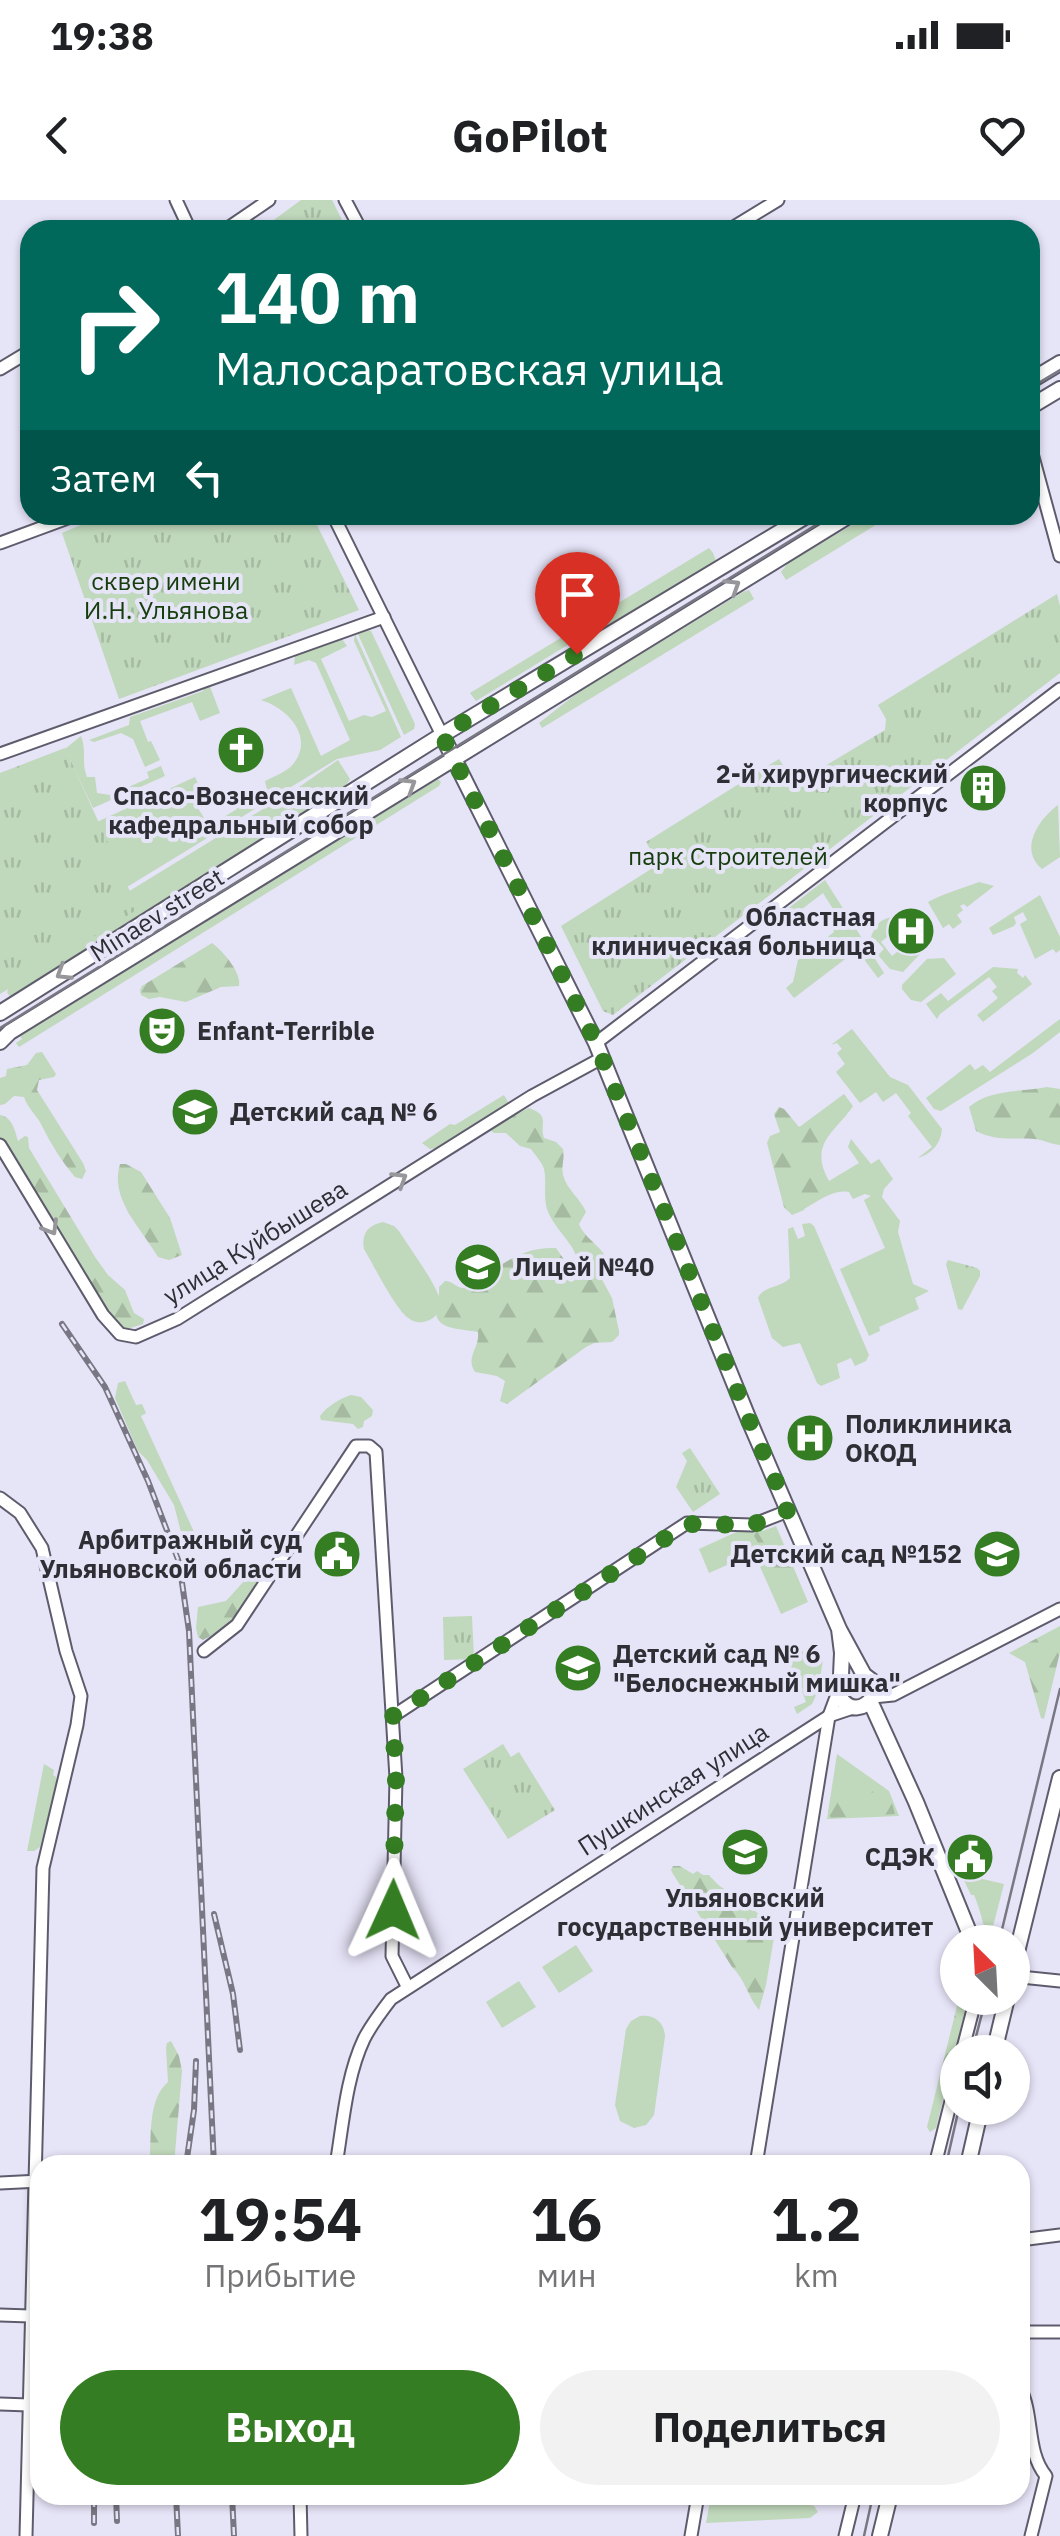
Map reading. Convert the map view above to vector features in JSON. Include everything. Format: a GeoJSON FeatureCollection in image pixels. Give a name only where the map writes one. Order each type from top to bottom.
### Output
{"type":"FeatureCollection","features":[{"type":"Feature","properties":{"kind":"main road","name":"Minaev street"},"geometry":{"type":"LineString","coordinates":[[0,1013],[442,735],[791,525]]}},
{"type":"Feature","properties":{"kind":"main road","name":"Minaev street"},"geometry":{"type":"LineString","coordinates":[[0,1042],[10,1032],[834,525]]}},
{"type":"Feature","properties":{"kind":"main road"},"geometry":{"type":"LineString","coordinates":[[442,735],[599,1051],[839,1629],[874,1686],[866,1706],[854,1708],[843,1702],[839,1688],[839,1629]]}},
{"type":"Feature","properties":{"kind":"main road"},"geometry":{"type":"LineString","coordinates":[[255,852],[268,873]]}},
{"type":"Feature","properties":{"kind":"main road"},"geometry":{"type":"LineString","coordinates":[[839,1688],[849,1674],[864,1674]]}},
{"type":"Feature","properties":{"kind":"main road"},"geometry":{"type":"LineString","coordinates":[[872,1699],[966,1925]]}},
{"type":"Feature","properties":{"kind":"main road"},"geometry":{"type":"LineString","coordinates":[[1024,1925],[1060,1778]]}},
{"type":"Feature","properties":{"kind":"main road"},"geometry":{"type":"LineString","coordinates":[[970,2155],[977,2125]]}},
{"type":"Feature","properties":{"kind":"main road"},"geometry":{"type":"LineString","coordinates":[[880,2536],[888,2505]]}},
{"type":"Feature","properties":{"kind":"street"},"geometry":{"type":"LineString","coordinates":[[240,220],[269,200]]}},
{"type":"Feature","properties":{"kind":"street"},"geometry":{"type":"LineString","coordinates":[[745,220],[778,200]]}},
{"type":"Feature","properties":{"kind":"street"},"geometry":{"type":"LineString","coordinates":[[1040,483],[1060,556]]}},
{"type":"Feature","properties":{"kind":"street"},"geometry":{"type":"LineString","coordinates":[[0,543],[49,525]]}},
{"type":"Feature","properties":{"kind":"street"},"geometry":{"type":"LineString","coordinates":[[338,525],[442,735]]}},
{"type":"Feature","properties":{"kind":"street"},"geometry":{"type":"LineString","coordinates":[[0,754],[384,617]]}},
{"type":"Feature","properties":{"kind":"street","name":"улица Куйбышева"},"geometry":{"type":"LineString","coordinates":[[0,1145],[103,1314],[120,1334],[136,1337],[191,1310],[557,1082],[1060,689]]}},
{"type":"Feature","properties":{"kind":"street"},"geometry":{"type":"LineString","coordinates":[[204,1651],[236,1625],[356,1446],[368,1446],[376,1452],[396,1778],[392,1956],[407,1986]]}},
{"type":"Feature","properties":{"kind":"street"},"geometry":{"type":"LineString","coordinates":[[0,1498],[20,1513],[42,1548],[66,1651],[81,1696],[43,1868],[38,2155]]}},
{"type":"Feature","properties":{"kind":"street"},"geometry":{"type":"LineString","coordinates":[[393,1716],[687,1524],[752,1525],[788,1510]]}},
{"type":"Feature","properties":{"kind":"street"},"geometry":{"type":"LineString","coordinates":[[872,1699],[893,1695],[1060,1609]]}},
{"type":"Feature","properties":{"kind":"street"},"geometry":{"type":"LineString","coordinates":[[758,2155],[829,1716],[839,1688]]}},
{"type":"Feature","properties":{"kind":"street","name":"Пушкинская улица"},"geometry":{"type":"LineString","coordinates":[[338,2155],[358,2052],[390,1999],[829,1716],[854,1708]]}},
{"type":"Feature","properties":{"kind":"street"},"geometry":{"type":"LineString","coordinates":[[1030,1977],[1060,1981]]}},
{"type":"Feature","properties":{"kind":"street"},"geometry":{"type":"LineString","coordinates":[[938,2155],[945,2125]]}},
{"type":"Feature","properties":{"kind":"street"},"geometry":{"type":"LineString","coordinates":[[0,2183],[30,2181]]}},
{"type":"Feature","properties":{"kind":"street"},"geometry":{"type":"LineString","coordinates":[[1030,2239],[1060,2235]]}},
{"type":"Feature","properties":{"kind":"street"},"geometry":{"type":"LineString","coordinates":[[0,2315],[30,2316],[30,2412]]}},
{"type":"Feature","properties":{"kind":"street"},"geometry":{"type":"LineString","coordinates":[[1030,2332],[1060,2332]]}},
{"type":"Feature","properties":{"kind":"street"},"geometry":{"type":"LineString","coordinates":[[0,2404],[28,2405]]}},
{"type":"Feature","properties":{"kind":"street"},"geometry":{"type":"LineString","coordinates":[[1030,2423],[1036,2457],[1046,2476],[1031,2536]]}},
{"type":"Feature","properties":{"kind":"street"},"geometry":{"type":"LineString","coordinates":[[1046,2476],[1060,2472]]}},
{"type":"Feature","properties":{"kind":"street"},"geometry":{"type":"LineString","coordinates":[[26,2536],[30,2481]]}},
{"type":"Feature","properties":{"kind":"street"},"geometry":{"type":"LineString","coordinates":[[300,2505],[301,2536]]}},
{"type":"Feature","properties":{"kind":"street"},"geometry":{"type":"LineString","coordinates":[[691,2536],[696,2505]]}},
{"type":"Feature","properties":{"kind":"street"},"geometry":{"type":"LineString","coordinates":[[845,2536],[853,2505]]}},
{"type":"Feature","properties":{"kind":"green space"},"geometry":{"type":"Polygon","coordinates":[[[301,200],[332,200],[342,220],[274,220],[301,200]]]}},
{"type":"Feature","properties":{"kind":"green space","name":"сквер имени И.Н. Ульянова"},"geometry":{"type":"Polygon","coordinates":[[[81,525],[317,525],[359,610],[119,699],[62,533],[81,525]]]}},
{"type":"Feature","properties":{"kind":"green space"},"geometry":{"type":"Polygon","coordinates":[[[852,525],[876,525],[786,580],[781,572],[788,563],[852,525]]]}},
{"type":"Feature","properties":{"kind":"green space"},"geometry":{"type":"Polygon","coordinates":[[[709,548],[716,561],[603,630],[579,638],[476,701],[470,693],[709,548]]]}},
{"type":"Feature","properties":{"kind":"green space"},"geometry":{"type":"Polygon","coordinates":[[[749,590],[754,599],[542,728],[539,723],[580,691],[749,590]]]}},
{"type":"Feature","properties":{"kind":"green space","name":"парк Строителей"},"geometry":{"type":"Polygon","coordinates":[[[1057,594],[1060,673],[613,1015],[603,1011],[561,926],[659,864],[646,842],[779,759],[795,784],[885,730],[886,719],[878,705],[1057,594]]]}},
{"type":"Feature","properties":{"kind":"green space"},"geometry":{"type":"Polygon","coordinates":[[[371,631],[415,724],[404,735],[357,632],[371,631]]]}},
{"type":"Feature","properties":{"kind":"green space"},"geometry":{"type":"Polygon","coordinates":[[[355,634],[401,737],[380,750],[337,759],[127,887],[82,836],[99,821],[195,777],[200,788],[196,805],[209,826],[237,809],[230,796],[249,788],[257,796],[267,790],[265,781],[294,763],[301,742],[288,716],[261,700],[291,688],[321,756],[350,740],[316,663],[309,660],[294,665],[300,651],[342,639],[347,646],[321,659],[349,721],[386,711],[354,641],[355,634]]]}},
{"type":"Feature","properties":{"kind":"green space"},"geometry":{"type":"Polygon","coordinates":[[[205,684],[209,684],[220,713],[200,721],[192,702],[140,721],[160,760],[145,767],[133,739],[121,733],[94,742],[89,740],[129,725],[130,717],[203,691],[205,684]]]}},
{"type":"Feature","properties":{"kind":"green space"},"geometry":{"type":"Polygon","coordinates":[[[81,736],[85,772],[87,777],[95,777],[97,793],[110,795],[149,778],[147,772],[161,766],[165,776],[93,808],[65,749],[81,736]]]}},
{"type":"Feature","properties":{"kind":"green space"},"geometry":{"type":"Polygon","coordinates":[[[65,748],[138,909],[0,994],[0,773],[65,748]]]}},
{"type":"Feature","properties":{"kind":"green space"},"geometry":{"type":"Polygon","coordinates":[[[338,760],[350,779],[346,785],[314,800],[312,809],[10,997],[7,992],[22,957],[338,760]]]}},
{"type":"Feature","properties":{"kind":"green space"},"geometry":{"type":"Polygon","coordinates":[[[438,779],[439,786],[19,1047],[16,1043],[22,1039],[20,1036],[438,779]]]}},
{"type":"Feature","properties":{"kind":"green space"},"geometry":{"type":"Polygon","coordinates":[[[1058,805],[1060,857],[1042,869],[1032,853],[1034,835],[1058,805]]]}},
{"type":"Feature","properties":{"kind":"green space"},"geometry":{"type":"Polygon","coordinates":[[[825,880],[884,973],[878,978],[857,950],[794,998],[786,988],[793,982],[798,960],[834,932],[830,923],[838,917],[823,893],[776,929],[768,924],[825,880]]]}},
{"type":"Feature","properties":{"kind":"green space"},"geometry":{"type":"Polygon","coordinates":[[[979,882],[994,886],[967,907],[960,906],[963,910],[957,915],[962,922],[953,929],[949,924],[943,928],[928,902],[979,882]]]}},
{"type":"Feature","properties":{"kind":"green space"},"geometry":{"type":"Polygon","coordinates":[[[1040,895],[1060,937],[1060,950],[1056,953],[1053,949],[1035,959],[1020,924],[1027,920],[1023,912],[1014,917],[1014,926],[993,935],[989,928],[1040,895]]]}},
{"type":"Feature","properties":{"kind":"green space"},"geometry":{"type":"Polygon","coordinates":[[[904,915],[908,919],[881,942],[892,956],[912,940],[920,954],[903,972],[890,969],[878,955],[884,949],[870,940],[882,921],[904,915]]]}},
{"type":"Feature","properties":{"kind":"green space"},"geometry":{"type":"Polygon","coordinates":[[[212,943],[235,969],[239,986],[221,987],[186,1002],[141,995],[142,986],[212,943]]]}},
{"type":"Feature","properties":{"kind":"green space"},"geometry":{"type":"Polygon","coordinates":[[[944,958],[956,974],[921,1002],[911,1000],[902,985],[927,959],[944,958]]]}},
{"type":"Feature","properties":{"kind":"green space"},"geometry":{"type":"Polygon","coordinates":[[[993,967],[1018,969],[1017,973],[1023,978],[1025,975],[1032,984],[983,1022],[977,1015],[998,998],[992,991],[997,987],[989,977],[937,1019],[926,1004],[941,993],[948,1001],[993,967]]]}},
{"type":"Feature","properties":{"kind":"green space"},"geometry":{"type":"Polygon","coordinates":[[[1060,1019],[1060,1032],[1033,1053],[941,1111],[934,1109],[926,1098],[970,1064],[975,1070],[983,1065],[990,1072],[1060,1019]]]}},
{"type":"Feature","properties":{"kind":"green space"},"geometry":{"type":"Polygon","coordinates":[[[852,1029],[890,1077],[908,1085],[942,1129],[937,1144],[927,1154],[918,1158],[932,1147],[896,1093],[883,1102],[876,1092],[860,1103],[836,1072],[845,1064],[837,1053],[842,1049],[837,1043],[831,1045],[852,1029]]]}},
{"type":"Feature","properties":{"kind":"green space"},"geometry":{"type":"Polygon","coordinates":[[[42,1052],[56,1074],[39,1080],[37,1090],[83,1163],[86,1171],[82,1179],[75,1177],[61,1159],[24,1097],[14,1096],[0,1105],[0,1078],[6,1076],[7,1069],[27,1065],[36,1053],[42,1052]]]}},
{"type":"Feature","properties":{"kind":"green space"},"geometry":{"type":"Polygon","coordinates":[[[1047,1087],[1060,1089],[1060,1145],[1035,1139],[998,1138],[976,1131],[969,1107],[977,1101],[996,1094],[1047,1087]]]}},
{"type":"Feature","properties":{"kind":"green space"},"geometry":{"type":"Polygon","coordinates":[[[844,1094],[853,1106],[826,1139],[821,1157],[823,1168],[829,1181],[859,1163],[848,1147],[851,1139],[871,1164],[879,1159],[893,1179],[882,1197],[900,1221],[898,1232],[913,1284],[929,1291],[915,1298],[919,1309],[879,1327],[880,1331],[869,1336],[840,1269],[885,1248],[864,1200],[871,1196],[853,1199],[849,1192],[836,1193],[802,1210],[798,1128],[844,1094]]]}},
{"type":"Feature","properties":{"kind":"green space"},"geometry":{"type":"Polygon","coordinates":[[[504,1095],[509,1104],[438,1148],[430,1149],[422,1143],[450,1124],[455,1125],[504,1095]]]}},
{"type":"Feature","properties":{"kind":"green space"},"geometry":{"type":"Polygon","coordinates":[[[779,1107],[799,1127],[815,1120],[828,1122],[831,1127],[821,1144],[819,1160],[825,1188],[806,1203],[804,1210],[792,1215],[784,1207],[767,1143],[770,1136],[780,1132],[774,1114],[779,1107]]]}},
{"type":"Feature","properties":{"kind":"green space"},"geometry":{"type":"Polygon","coordinates":[[[529,1108],[542,1117],[544,1138],[563,1149],[565,1180],[586,1212],[579,1224],[607,1259],[609,1265],[599,1274],[612,1298],[619,1335],[612,1342],[586,1347],[507,1404],[500,1401],[505,1381],[475,1372],[472,1367],[478,1332],[446,1326],[437,1318],[436,1309],[439,1287],[445,1281],[464,1288],[508,1260],[542,1248],[556,1248],[563,1258],[565,1279],[577,1279],[579,1268],[574,1251],[547,1209],[542,1164],[531,1149],[520,1146],[506,1133],[491,1131],[494,1125],[529,1108]]]}},
{"type":"Feature","properties":{"kind":"green space"},"geometry":{"type":"Polygon","coordinates":[[[0,1115],[10,1121],[18,1141],[28,1137],[29,1148],[95,1257],[125,1290],[134,1313],[144,1319],[143,1324],[127,1329],[117,1327],[37,1194],[0,1141],[0,1115]]]}},
{"type":"Feature","properties":{"kind":"green space"},"geometry":{"type":"Polygon","coordinates":[[[120,1164],[141,1172],[170,1218],[182,1255],[169,1260],[158,1257],[123,1201],[118,1177],[120,1164]]]}},
{"type":"Feature","properties":{"kind":"green space"},"geometry":{"type":"Polygon","coordinates":[[[383,1222],[399,1231],[438,1294],[438,1313],[429,1320],[418,1322],[402,1312],[364,1249],[367,1231],[383,1222]]]}},
{"type":"Feature","properties":{"kind":"green space"},"geometry":{"type":"Polygon","coordinates":[[[810,1223],[869,1355],[855,1366],[851,1358],[837,1364],[840,1378],[821,1386],[800,1343],[783,1347],[772,1338],[758,1298],[790,1278],[788,1229],[793,1227],[798,1239],[805,1236],[802,1224],[810,1223]]]}},
{"type":"Feature","properties":{"kind":"green space"},"geometry":{"type":"Polygon","coordinates":[[[948,1260],[980,1271],[962,1310],[958,1309],[948,1260]]]}},
{"type":"Feature","properties":{"kind":"green space"},"geometry":{"type":"Polygon","coordinates":[[[125,1381],[136,1405],[142,1404],[146,1413],[141,1416],[195,1534],[188,1537],[181,1532],[174,1505],[138,1451],[115,1398],[118,1383],[125,1381]]]}},
{"type":"Feature","properties":{"kind":"green space"},"geometry":{"type":"Polygon","coordinates":[[[351,1395],[361,1397],[373,1410],[363,1427],[321,1420],[326,1409],[351,1395]]]}},
{"type":"Feature","properties":{"kind":"green space"},"geometry":{"type":"Polygon","coordinates":[[[690,1448],[720,1494],[693,1512],[676,1487],[687,1461],[682,1453],[690,1448]]]}},
{"type":"Feature","properties":{"kind":"green space"},"geometry":{"type":"Polygon","coordinates":[[[776,1526],[808,1602],[781,1614],[754,1553],[709,1573],[699,1549],[745,1528],[763,1531],[776,1526]]]}},
{"type":"Feature","properties":{"kind":"green space"},"geometry":{"type":"Polygon","coordinates":[[[757,1530],[778,1531],[800,1584],[797,1591],[791,1590],[775,1571],[754,1536],[757,1530]]]}},
{"type":"Feature","properties":{"kind":"green space"},"geometry":{"type":"Polygon","coordinates":[[[266,1561],[270,1564],[268,1574],[240,1613],[216,1633],[203,1640],[198,1637],[198,1607],[226,1601],[266,1561]]]}},
{"type":"Feature","properties":{"kind":"green space"},"geometry":{"type":"Polygon","coordinates":[[[472,1616],[474,1659],[444,1660],[443,1617],[472,1616]]]}},
{"type":"Feature","properties":{"kind":"green space"},"geometry":{"type":"Polygon","coordinates":[[[1060,1626],[1060,1652],[1044,1719],[1025,1662],[1009,1653],[1060,1626]]]}},
{"type":"Feature","properties":{"kind":"green space"},"geometry":{"type":"Polygon","coordinates":[[[791,1644],[804,1651],[809,1661],[823,1660],[812,1704],[797,1714],[794,1707],[806,1702],[803,1690],[789,1662],[780,1665],[775,1653],[791,1644]]]}},
{"type":"Feature","properties":{"kind":"green space"},"geometry":{"type":"Polygon","coordinates":[[[503,1744],[511,1757],[519,1752],[555,1810],[508,1839],[463,1769],[503,1744]]]}},
{"type":"Feature","properties":{"kind":"green space"},"geometry":{"type":"Polygon","coordinates":[[[837,1754],[889,1791],[899,1816],[827,1819],[837,1754]]]}},
{"type":"Feature","properties":{"kind":"green space"},"geometry":{"type":"Polygon","coordinates":[[[44,1764],[54,1770],[57,1784],[40,1847],[27,1851],[44,1764]]]}},
{"type":"Feature","properties":{"kind":"green space"},"geometry":{"type":"Polygon","coordinates":[[[841,1780],[857,1794],[867,1796],[882,1786],[890,1796],[895,1814],[831,1818],[828,1813],[834,1782],[841,1780]]]}},
{"type":"Feature","properties":{"kind":"green space"},"geometry":{"type":"Polygon","coordinates":[[[673,1866],[709,1875],[775,1931],[759,2010],[673,1874],[673,1866]]]}},
{"type":"Feature","properties":{"kind":"green space"},"geometry":{"type":"Polygon","coordinates":[[[961,1874],[1004,1884],[993,1925],[984,1925],[961,1874]]]}},
{"type":"Feature","properties":{"kind":"green space"},"geometry":{"type":"Polygon","coordinates":[[[576,1945],[593,1971],[559,1993],[542,1967],[576,1945]]]}},
{"type":"Feature","properties":{"kind":"green space"},"geometry":{"type":"Polygon","coordinates":[[[519,1981],[536,2007],[502,2028],[486,2002],[519,1981]]]}},
{"type":"Feature","properties":{"kind":"green space"},"geometry":{"type":"Polygon","coordinates":[[[955,2015],[964,2015],[959,2035],[950,2035],[955,2015]]]}},
{"type":"Feature","properties":{"kind":"green space"},"geometry":{"type":"Polygon","coordinates":[[[640,2016],[657,2020],[665,2036],[654,2115],[646,2125],[634,2128],[620,2121],[615,2105],[626,2029],[640,2016]]]}},
{"type":"Feature","properties":{"kind":"green space"},"geometry":{"type":"Polygon","coordinates":[[[171,2041],[182,2071],[175,2155],[150,2155],[152,2116],[157,2097],[168,2082],[167,2043],[171,2041]]]}},
{"type":"Feature","properties":{"kind":"green space"},"geometry":{"type":"Polygon","coordinates":[[[940,2075],[936,2128],[930,2132],[927,2127],[940,2075]]]}},
{"type":"Feature","properties":{"kind":"green space"},"geometry":{"type":"Polygon","coordinates":[[[709,2505],[810,2505],[818,2512],[810,2518],[706,2523],[709,2505]]]}},
{"type":"Feature","properties":{"kind":"tram line"},"geometry":{"type":"LineString","coordinates":[[1040,382],[1060,370]]}},
{"type":"Feature","properties":{"kind":"tram line"},"geometry":{"type":"LineString","coordinates":[[0,1028],[816,525]]}},
{"type":"Feature","properties":{"kind":"tram line"},"geometry":{"type":"LineString","coordinates":[[1003,1925],[1060,1689]]}},
{"type":"Feature","properties":{"kind":"tram line"},"geometry":{"type":"LineString","coordinates":[[976,2035],[982,2015]]}},
{"type":"Feature","properties":{"kind":"tram line"},"geometry":{"type":"LineString","coordinates":[[948,2155],[955,2125]]}},
{"type":"Feature","properties":{"kind":"tram line"},"geometry":{"type":"LineString","coordinates":[[864,2536],[871,2505]]}},
{"type":"Feature","properties":{"kind":"railway"},"geometry":{"type":"LineString","coordinates":[[62,1324],[105,1387],[179,1562],[189,1631],[214,2155]]}},
{"type":"Feature","properties":{"kind":"railway"},"geometry":{"type":"LineString","coordinates":[[214,1914],[233,1994],[240,2050]]}},
{"type":"Feature","properties":{"kind":"railway"},"geometry":{"type":"LineString","coordinates":[[187,2155],[196,2061]]}},
{"type":"Feature","properties":{"kind":"railway"},"geometry":{"type":"LineString","coordinates":[[94,2505],[94,2523]]}},
{"type":"Feature","properties":{"kind":"railway"},"geometry":{"type":"LineString","coordinates":[[116,2505],[117,2521]]}},
{"type":"Feature","properties":{"kind":"railway"},"geometry":{"type":"LineString","coordinates":[[176,2505],[178,2536]]}},
{"type":"Feature","properties":{"kind":"railway"},"geometry":{"type":"LineString","coordinates":[[232,2505],[234,2536]]}},
{"type":"Feature","properties":{"kind":"place","name":"Спасо-Вознесенский кафедральный собор"},"geometry":{"type":"Point","coordinates":[241,750]}},
{"type":"Feature","properties":{"kind":"place","name":"2-й хирургический корпус"},"geometry":{"type":"Point","coordinates":[983,788]}},
{"type":"Feature","properties":{"kind":"place","name":"Областная клиническая больница"},"geometry":{"type":"Point","coordinates":[911,931]}},
{"type":"Feature","properties":{"kind":"place","name":"Enfant-Terrible"},"geometry":{"type":"Point","coordinates":[162,1031]}},
{"type":"Feature","properties":{"kind":"place","name":"Детский сад № 6"},"geometry":{"type":"Point","coordinates":[195,1112]}},
{"type":"Feature","properties":{"kind":"place","name":"Лицей №40"},"geometry":{"type":"Point","coordinates":[478,1267]}},
{"type":"Feature","properties":{"kind":"place","name":"Поликлиника ОКОД"},"geometry":{"type":"Point","coordinates":[810,1438]}},
{"type":"Feature","properties":{"kind":"place","name":"Арбитражный суд Ульяновской области"},"geometry":{"type":"Point","coordinates":[337,1554]}},
{"type":"Feature","properties":{"kind":"place","name":"Детский сад №152"},"geometry":{"type":"Point","coordinates":[997,1554]}},
{"type":"Feature","properties":{"kind":"place","name":"Детский сад № 6 \"Белоснежный мишка\""},"geometry":{"type":"Point","coordinates":[578,1668]}},
{"type":"Feature","properties":{"kind":"place","name":"Ульяновский государственный университет"},"geometry":{"type":"Point","coordinates":[745,1852]}},
{"type":"Feature","properties":{"kind":"place","name":"СДЭК"},"geometry":{"type":"Point","coordinates":[970,1857]}},
{"type":"Feature","properties":{"kind":"route"},"geometry":{"type":"LineString","coordinates":[[393,1910],[393,1716],[687,1524],[752,1525],[788,1510],[596,1043],[442,735],[577,654]]}}]}
